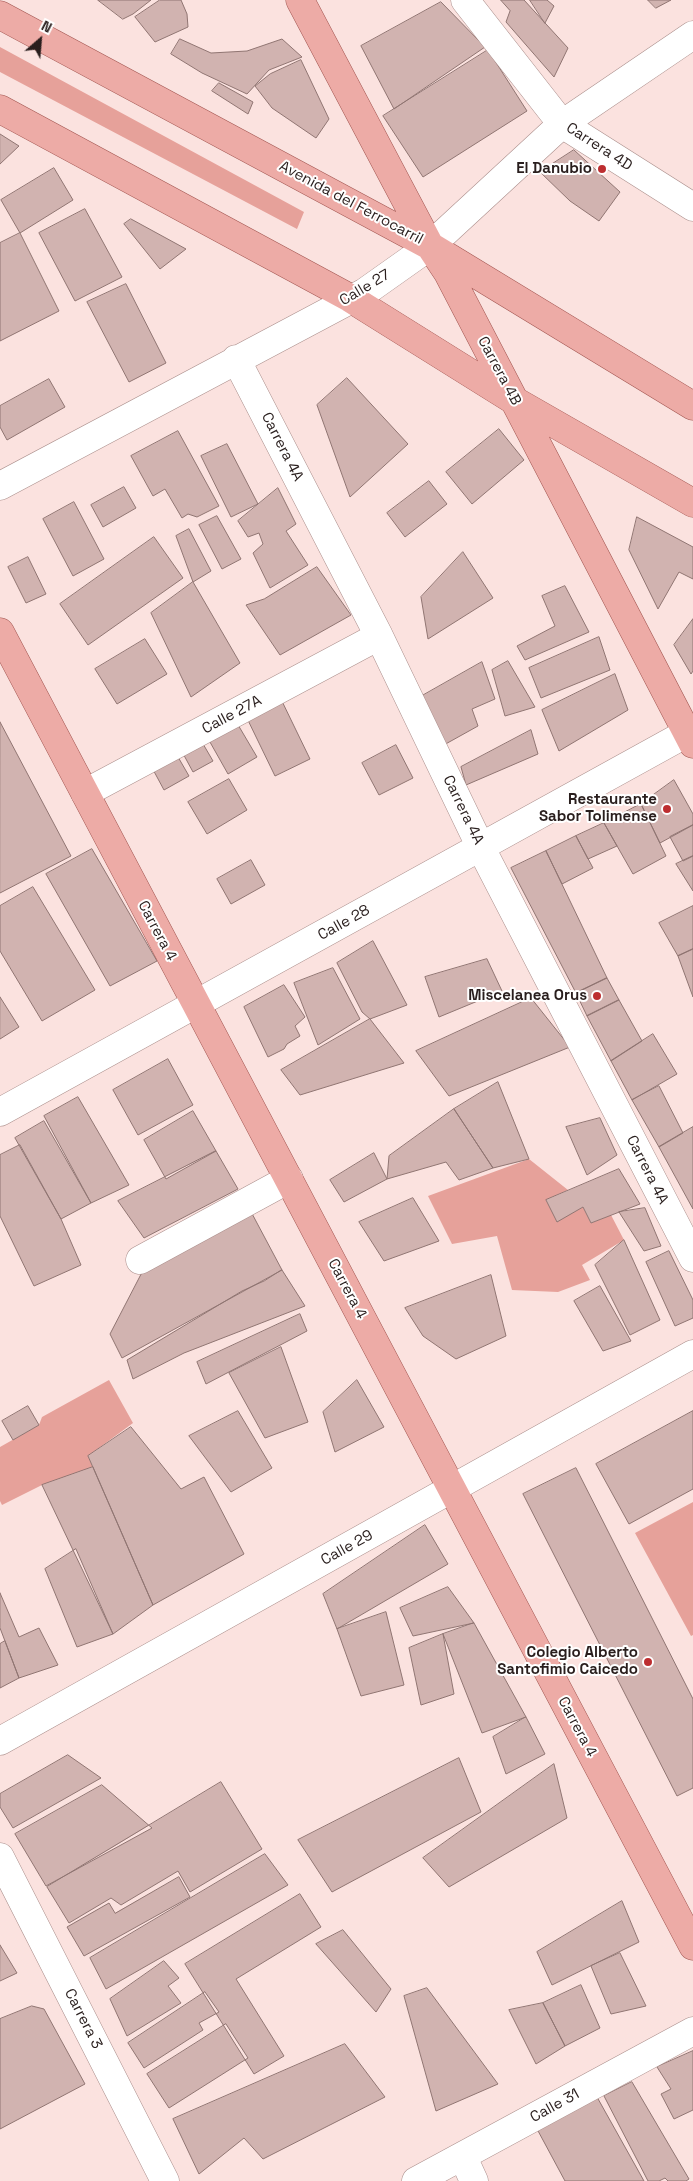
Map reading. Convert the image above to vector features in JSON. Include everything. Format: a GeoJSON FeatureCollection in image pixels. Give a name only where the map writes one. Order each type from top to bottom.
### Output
{"type":"FeatureCollection","features":[{"type":"Feature","properties":{"kind":"main road","name":"Carrera 4B"},"geometry":{"type":"LineString","coordinates":[[300,0],[430,246],[448,273],[690,739]]}},
{"type":"Feature","properties":{"kind":"main road","name":"Avenida del Ferrocarril"},"geometry":{"type":"LineString","coordinates":[[0,15],[430,246],[693,406]]}},
{"type":"Feature","properties":{"kind":"main road"},"geometry":{"type":"LineString","coordinates":[[0,109],[350,298],[515,401],[693,503]]}},
{"type":"Feature","properties":{"kind":"main road","name":"Carrera 4"},"geometry":{"type":"LineString","coordinates":[[0,632],[693,1946]]}},
{"type":"Feature","properties":{"kind":"street","name":"Carrera 4D"},"geometry":{"type":"LineString","coordinates":[[465,0],[562,124],[693,207]]}},
{"type":"Feature","properties":{"kind":"street","name":"Calle 27"},"geometry":{"type":"LineString","coordinates":[[0,486],[350,298],[365,292],[430,246],[562,124],[693,35]]}},
{"type":"Feature","properties":{"kind":"street","name":"Carrera 4A"},"geometry":{"type":"LineString","coordinates":[[236,359],[379,636],[481,848],[693,1258]]}},
{"type":"Feature","properties":{"kind":"street","name":"Calle 27A"},"geometry":{"type":"LineString","coordinates":[[85,793],[379,636]]}},
{"type":"Feature","properties":{"kind":"street","name":"Calle 28"},"geometry":{"type":"LineString","coordinates":[[0,1112],[481,848],[690,739]]}},
{"type":"Feature","properties":{"kind":"street"},"geometry":{"type":"LineString","coordinates":[[140,1260],[289,1179]]}},
{"type":"Feature","properties":{"kind":"street","name":"Calle 29"},"geometry":{"type":"LineString","coordinates":[[0,1741],[693,1354]]}},
{"type":"Feature","properties":{"kind":"street","name":"Carrera 3"},"geometry":{"type":"LineString","coordinates":[[0,1857],[165,2181]]}},
{"type":"Feature","properties":{"kind":"street","name":"Calle 31"},"geometry":{"type":"LineString","coordinates":[[416,2181],[693,2031]]}},
{"type":"Feature","properties":{"kind":"street"},"geometry":{"type":"LineString","coordinates":[[463,2157],[474,2181]]}},
{"type":"Feature","properties":{"kind":"shaded area"},"geometry":{"type":"Polygon","coordinates":[[[0,47],[304,212],[297,229],[0,72],[0,47]]]}},
{"type":"Feature","properties":{"kind":"shaded area"},"geometry":{"type":"Polygon","coordinates":[[[529,1159],[568,1190],[546,1200],[557,1221],[583,1207],[591,1223],[611,1215],[624,1240],[582,1265],[590,1280],[558,1292],[512,1290],[497,1236],[452,1244],[428,1196],[529,1159]]]}},
{"type":"Feature","properties":{"kind":"shaded area"},"geometry":{"type":"Polygon","coordinates":[[[109,1380],[133,1423],[88,1456],[93,1467],[42,1485],[2,1505],[0,1501],[0,1447],[39,1425],[42,1417],[109,1380]]]}},
{"type":"Feature","properties":{"kind":"shaded area"},"geometry":{"type":"Polygon","coordinates":[[[693,1502],[693,1635],[691,1636],[635,1533],[693,1502]]]}},
{"type":"Feature","properties":{"kind":"building"},"geometry":{"type":"Polygon","coordinates":[[[98,0],[151,0],[123,19],[98,0]]]}},
{"type":"Feature","properties":{"kind":"building"},"geometry":{"type":"Polygon","coordinates":[[[160,0],[181,0],[187,14],[188,27],[155,42],[135,17],[160,0]]]}},
{"type":"Feature","properties":{"kind":"building"},"geometry":{"type":"Polygon","coordinates":[[[501,0],[524,0],[568,48],[554,77],[506,22],[510,11],[501,0]]]}},
{"type":"Feature","properties":{"kind":"building"},"geometry":{"type":"Polygon","coordinates":[[[530,0],[547,0],[554,6],[545,23],[530,0]]]}},
{"type":"Feature","properties":{"kind":"building"},"geometry":{"type":"Polygon","coordinates":[[[648,0],[671,0],[656,8],[648,0]]]}},
{"type":"Feature","properties":{"kind":"building"},"geometry":{"type":"Polygon","coordinates":[[[441,2],[485,47],[394,109],[361,46],[441,2]]]}},
{"type":"Feature","properties":{"kind":"building"},"geometry":{"type":"Polygon","coordinates":[[[180,39],[211,53],[247,51],[282,39],[302,57],[269,70],[247,94],[202,73],[171,54],[180,39]]]}},
{"type":"Feature","properties":{"kind":"building"},"geometry":{"type":"Polygon","coordinates":[[[488,50],[527,111],[423,177],[383,116],[488,50]]]}},
{"type":"Feature","properties":{"kind":"building"},"geometry":{"type":"Polygon","coordinates":[[[301,60],[329,119],[316,138],[272,108],[255,86],[270,74],[301,60]]]}},
{"type":"Feature","properties":{"kind":"building"},"geometry":{"type":"Polygon","coordinates":[[[219,83],[253,102],[248,114],[212,91],[219,83]]]}},
{"type":"Feature","properties":{"kind":"building"},"geometry":{"type":"Polygon","coordinates":[[[0,134],[19,146],[0,164],[0,134]]]}},
{"type":"Feature","properties":{"kind":"building"},"geometry":{"type":"Polygon","coordinates":[[[574,150],[620,192],[599,221],[570,201],[540,172],[574,150]]]}},
{"type":"Feature","properties":{"kind":"building"},"geometry":{"type":"Polygon","coordinates":[[[54,168],[73,200],[20,233],[1,200],[54,168]]]}},
{"type":"Feature","properties":{"kind":"building"},"geometry":{"type":"Polygon","coordinates":[[[85,209],[122,277],[75,301],[39,233],[85,209]]]}},
{"type":"Feature","properties":{"kind":"building"},"geometry":{"type":"Polygon","coordinates":[[[131,219],[186,249],[160,269],[124,224],[131,219]]]}},
{"type":"Feature","properties":{"kind":"building"},"geometry":{"type":"Polygon","coordinates":[[[20,233],[59,311],[0,341],[0,243],[20,233]]]}},
{"type":"Feature","properties":{"kind":"building"},"geometry":{"type":"Polygon","coordinates":[[[126,284],[166,363],[129,382],[87,302],[126,284]]]}},
{"type":"Feature","properties":{"kind":"building"},"geometry":{"type":"Polygon","coordinates":[[[347,378],[408,444],[350,497],[317,405],[347,378]]]}},
{"type":"Feature","properties":{"kind":"building"},"geometry":{"type":"Polygon","coordinates":[[[49,379],[65,407],[7,440],[0,427],[0,406],[49,379]]]}},
{"type":"Feature","properties":{"kind":"building"},"geometry":{"type":"Polygon","coordinates":[[[499,429],[524,460],[472,504],[446,472],[499,429]]]}},
{"type":"Feature","properties":{"kind":"building"},"geometry":{"type":"Polygon","coordinates":[[[178,431],[219,506],[197,517],[188,514],[182,518],[165,489],[153,496],[131,456],[178,431]]]}},
{"type":"Feature","properties":{"kind":"building"},"geometry":{"type":"Polygon","coordinates":[[[227,444],[258,504],[231,517],[201,456],[227,444]]]}},
{"type":"Feature","properties":{"kind":"building"},"geometry":{"type":"Polygon","coordinates":[[[429,481],[447,504],[405,537],[387,513],[429,481]]]}},
{"type":"Feature","properties":{"kind":"building"},"geometry":{"type":"Polygon","coordinates":[[[124,487],[136,508],[103,527],[91,505],[124,487]]]}},
{"type":"Feature","properties":{"kind":"building"},"geometry":{"type":"Polygon","coordinates":[[[278,488],[296,524],[286,531],[308,565],[270,588],[253,553],[263,544],[259,533],[248,537],[238,521],[278,488]]]}},
{"type":"Feature","properties":{"kind":"building"},"geometry":{"type":"Polygon","coordinates":[[[74,502],[104,559],[73,576],[43,519],[74,502]]]}},
{"type":"Feature","properties":{"kind":"building"},"geometry":{"type":"Polygon","coordinates":[[[217,516],[241,559],[222,569],[199,525],[217,516]]]}},
{"type":"Feature","properties":{"kind":"building"},"geometry":{"type":"Polygon","coordinates":[[[637,517],[693,547],[693,579],[679,572],[658,609],[629,550],[637,517]]]}},
{"type":"Feature","properties":{"kind":"building"},"geometry":{"type":"Polygon","coordinates":[[[189,529],[211,571],[193,582],[176,536],[189,529]]]}},
{"type":"Feature","properties":{"kind":"building"},"geometry":{"type":"Polygon","coordinates":[[[154,537],[183,578],[88,645],[60,604],[154,537]]]}},
{"type":"Feature","properties":{"kind":"building"},"geometry":{"type":"Polygon","coordinates":[[[463,552],[493,598],[428,639],[421,597],[463,552]]]}},
{"type":"Feature","properties":{"kind":"building"},"geometry":{"type":"Polygon","coordinates":[[[28,557],[46,594],[26,603],[8,567],[28,557]]]}},
{"type":"Feature","properties":{"kind":"building"},"geometry":{"type":"Polygon","coordinates":[[[317,567],[351,615],[280,655],[246,605],[264,599],[317,567]]]}},
{"type":"Feature","properties":{"kind":"building"},"geometry":{"type":"Polygon","coordinates":[[[193,582],[240,663],[191,697],[151,613],[193,582]]]}},
{"type":"Feature","properties":{"kind":"building"},"geometry":{"type":"Polygon","coordinates":[[[565,586],[589,632],[525,660],[517,646],[555,626],[542,596],[565,586]]]}},
{"type":"Feature","properties":{"kind":"building"},"geometry":{"type":"Polygon","coordinates":[[[693,619],[693,671],[691,674],[674,645],[693,619]]]}},
{"type":"Feature","properties":{"kind":"building"},"geometry":{"type":"Polygon","coordinates":[[[599,637],[610,670],[541,698],[529,668],[599,637]]]}},
{"type":"Feature","properties":{"kind":"building"},"geometry":{"type":"Polygon","coordinates":[[[145,639],[167,674],[117,704],[95,669],[145,639]]]}},
{"type":"Feature","properties":{"kind":"building"},"geometry":{"type":"Polygon","coordinates":[[[508,661],[535,707],[505,716],[492,670],[508,661]]]}},
{"type":"Feature","properties":{"kind":"building"},"geometry":{"type":"Polygon","coordinates":[[[482,662],[495,699],[472,709],[478,726],[442,746],[422,696],[482,662]]]}},
{"type":"Feature","properties":{"kind":"building"},"geometry":{"type":"Polygon","coordinates":[[[615,674],[628,710],[559,751],[542,710],[615,674]]]}},
{"type":"Feature","properties":{"kind":"building"},"geometry":{"type":"Polygon","coordinates":[[[278,693],[310,759],[275,776],[243,710],[278,693]]]}},
{"type":"Feature","properties":{"kind":"building"},"geometry":{"type":"Polygon","coordinates":[[[234,718],[257,757],[228,774],[206,735],[234,718]]]}},
{"type":"Feature","properties":{"kind":"building"},"geometry":{"type":"Polygon","coordinates":[[[0,722],[71,856],[0,893],[0,722]]]}},
{"type":"Feature","properties":{"kind":"building"},"geometry":{"type":"Polygon","coordinates":[[[531,730],[538,754],[466,785],[461,767],[531,730]]]}},
{"type":"Feature","properties":{"kind":"building"},"geometry":{"type":"Polygon","coordinates":[[[199,737],[213,761],[193,772],[180,748],[199,737]]]}},
{"type":"Feature","properties":{"kind":"building"},"geometry":{"type":"Polygon","coordinates":[[[396,745],[413,778],[379,795],[362,763],[396,745]]]}},
{"type":"Feature","properties":{"kind":"building"},"geometry":{"type":"Polygon","coordinates":[[[174,750],[189,776],[164,790],[150,764],[174,750]]]}},
{"type":"Feature","properties":{"kind":"building"},"geometry":{"type":"Polygon","coordinates":[[[229,779],[247,810],[207,834],[188,802],[229,779]]]}},
{"type":"Feature","properties":{"kind":"building","name":"Restaurante Sabor Tolimense"},"geometry":{"type":"Polygon","coordinates":[[[674,780],[693,814],[693,825],[660,843],[641,804],[674,780]]]}},
{"type":"Feature","properties":{"kind":"building"},"geometry":{"type":"Polygon","coordinates":[[[641,804],[666,856],[633,874],[604,823],[641,804]]]}},
{"type":"Feature","properties":{"kind":"building"},"geometry":{"type":"Polygon","coordinates":[[[604,823],[617,846],[588,859],[576,836],[604,823]]]}},
{"type":"Feature","properties":{"kind":"building"},"geometry":{"type":"Polygon","coordinates":[[[693,825],[693,856],[683,861],[670,837],[693,825]]]}},
{"type":"Feature","properties":{"kind":"building"},"geometry":{"type":"Polygon","coordinates":[[[576,836],[593,868],[562,884],[546,851],[576,836]]]}},
{"type":"Feature","properties":{"kind":"building"},"geometry":{"type":"Polygon","coordinates":[[[92,849],[157,961],[110,986],[46,874],[92,849]]]}},
{"type":"Feature","properties":{"kind":"building"},"geometry":{"type":"Polygon","coordinates":[[[546,851],[607,978],[576,993],[511,868],[546,851]]]}},
{"type":"Feature","properties":{"kind":"building"},"geometry":{"type":"Polygon","coordinates":[[[693,856],[693,891],[676,864],[693,856]]]}},
{"type":"Feature","properties":{"kind":"building"},"geometry":{"type":"Polygon","coordinates":[[[251,860],[265,885],[231,904],[217,879],[251,860]]]}},
{"type":"Feature","properties":{"kind":"building"},"geometry":{"type":"Polygon","coordinates":[[[33,887],[95,990],[42,1021],[0,951],[0,906],[33,887]]]}},
{"type":"Feature","properties":{"kind":"building"},"geometry":{"type":"Polygon","coordinates":[[[693,906],[693,949],[678,956],[659,923],[693,906]]]}},
{"type":"Feature","properties":{"kind":"building"},"geometry":{"type":"Polygon","coordinates":[[[373,941],[407,1005],[370,1019],[362,1012],[337,963],[373,941]]]}},
{"type":"Feature","properties":{"kind":"building"},"geometry":{"type":"Polygon","coordinates":[[[693,949],[693,997],[678,956],[693,949]]]}},
{"type":"Feature","properties":{"kind":"building"},"geometry":{"type":"Polygon","coordinates":[[[487,959],[502,991],[439,1017],[425,977],[487,959]]]}},
{"type":"Feature","properties":{"kind":"building"},"geometry":{"type":"Polygon","coordinates":[[[333,968],[360,1019],[318,1045],[294,983],[333,968]]]}},
{"type":"Feature","properties":{"kind":"building","name":"Miscelanea Orus"},"geometry":{"type":"Polygon","coordinates":[[[607,978],[619,1000],[587,1016],[576,993],[607,978]]]}},
{"type":"Feature","properties":{"kind":"building"},"geometry":{"type":"Polygon","coordinates":[[[284,985],[305,1017],[295,1026],[300,1036],[287,1044],[284,1049],[268,1057],[244,1007],[284,985]]]}},
{"type":"Feature","properties":{"kind":"building"},"geometry":{"type":"Polygon","coordinates":[[[0,997],[19,1027],[0,1039],[0,997]]]}},
{"type":"Feature","properties":{"kind":"building"},"geometry":{"type":"Polygon","coordinates":[[[531,998],[570,1047],[449,1096],[416,1051],[531,998]]]}},
{"type":"Feature","properties":{"kind":"building"},"geometry":{"type":"Polygon","coordinates":[[[619,1000],[642,1041],[611,1061],[587,1016],[619,1000]]]}},
{"type":"Feature","properties":{"kind":"building"},"geometry":{"type":"Polygon","coordinates":[[[370,1019],[404,1063],[300,1095],[281,1070],[370,1019]]]}},
{"type":"Feature","properties":{"kind":"building"},"geometry":{"type":"Polygon","coordinates":[[[653,1034],[677,1074],[632,1100],[611,1061],[653,1034]]]}},
{"type":"Feature","properties":{"kind":"building"},"geometry":{"type":"Polygon","coordinates":[[[168,1059],[193,1105],[138,1135],[113,1090],[168,1059]]]}},
{"type":"Feature","properties":{"kind":"building"},"geometry":{"type":"Polygon","coordinates":[[[498,1082],[529,1159],[493,1168],[454,1109],[498,1082]]]}},
{"type":"Feature","properties":{"kind":"building"},"geometry":{"type":"Polygon","coordinates":[[[659,1086],[683,1133],[659,1147],[632,1100],[659,1086]]]}},
{"type":"Feature","properties":{"kind":"building"},"geometry":{"type":"Polygon","coordinates":[[[78,1097],[129,1185],[91,1203],[44,1116],[78,1097]]]}},
{"type":"Feature","properties":{"kind":"building"},"geometry":{"type":"Polygon","coordinates":[[[454,1109],[493,1168],[459,1180],[446,1162],[387,1179],[389,1156],[454,1109]]]}},
{"type":"Feature","properties":{"kind":"building"},"geometry":{"type":"Polygon","coordinates":[[[193,1111],[216,1151],[166,1179],[144,1140],[193,1111]]]}},
{"type":"Feature","properties":{"kind":"building"},"geometry":{"type":"Polygon","coordinates":[[[600,1118],[617,1155],[587,1175],[566,1127],[600,1118]]]}},
{"type":"Feature","properties":{"kind":"building"},"geometry":{"type":"Polygon","coordinates":[[[44,1121],[91,1203],[61,1219],[15,1138],[44,1121]]]}},
{"type":"Feature","properties":{"kind":"building"},"geometry":{"type":"Polygon","coordinates":[[[693,1127],[693,1209],[659,1147],[693,1127]]]}},
{"type":"Feature","properties":{"kind":"building"},"geometry":{"type":"Polygon","coordinates":[[[20,1145],[61,1219],[81,1265],[34,1286],[0,1216],[0,1155],[20,1145]]]}},
{"type":"Feature","properties":{"kind":"building"},"geometry":{"type":"Polygon","coordinates":[[[216,1151],[238,1189],[144,1238],[118,1201],[216,1151]]]}},
{"type":"Feature","properties":{"kind":"building"},"geometry":{"type":"Polygon","coordinates":[[[374,1153],[387,1179],[344,1202],[330,1180],[374,1153]]]}},
{"type":"Feature","properties":{"kind":"building"},"geometry":{"type":"Polygon","coordinates":[[[619,1169],[640,1204],[591,1223],[583,1207],[557,1222],[546,1200],[619,1169]]]}},
{"type":"Feature","properties":{"kind":"building"},"geometry":{"type":"Polygon","coordinates":[[[413,1198],[439,1241],[384,1261],[359,1222],[413,1198]]]}},
{"type":"Feature","properties":{"kind":"building"},"geometry":{"type":"Polygon","coordinates":[[[249,1208],[282,1270],[122,1358],[110,1334],[151,1255],[249,1208]]]}},
{"type":"Feature","properties":{"kind":"building"},"geometry":{"type":"Polygon","coordinates":[[[645,1208],[661,1246],[644,1251],[619,1212],[645,1208]]]}},
{"type":"Feature","properties":{"kind":"building"},"geometry":{"type":"Polygon","coordinates":[[[624,1240],[660,1320],[630,1335],[595,1265],[624,1240]]]}},
{"type":"Feature","properties":{"kind":"building"},"geometry":{"type":"Polygon","coordinates":[[[669,1251],[693,1300],[693,1318],[675,1326],[646,1262],[669,1251]]]}},
{"type":"Feature","properties":{"kind":"building"},"geometry":{"type":"Polygon","coordinates":[[[282,1270],[305,1306],[184,1353],[133,1379],[127,1360],[242,1291],[282,1270]]]}},
{"type":"Feature","properties":{"kind":"building"},"geometry":{"type":"Polygon","coordinates":[[[491,1275],[506,1336],[456,1359],[423,1336],[405,1308],[491,1275]]]}},
{"type":"Feature","properties":{"kind":"building"},"geometry":{"type":"Polygon","coordinates":[[[600,1286],[631,1341],[603,1351],[574,1301],[600,1286]]]}},
{"type":"Feature","properties":{"kind":"building"},"geometry":{"type":"Polygon","coordinates":[[[300,1314],[307,1331],[206,1384],[197,1362],[300,1314]]]}},
{"type":"Feature","properties":{"kind":"building"},"geometry":{"type":"Polygon","coordinates":[[[281,1347],[308,1422],[265,1438],[229,1373],[281,1347]]]}},
{"type":"Feature","properties":{"kind":"building"},"geometry":{"type":"Polygon","coordinates":[[[357,1380],[384,1427],[335,1452],[323,1412],[357,1380]]]}},
{"type":"Feature","properties":{"kind":"building"},"geometry":{"type":"Polygon","coordinates":[[[28,1406],[39,1425],[13,1440],[2,1421],[28,1406]]]}},
{"type":"Feature","properties":{"kind":"building"},"geometry":{"type":"Polygon","coordinates":[[[238,1411],[272,1468],[231,1492],[189,1436],[238,1411]]]}},
{"type":"Feature","properties":{"kind":"building"},"geometry":{"type":"Polygon","coordinates":[[[693,1411],[693,1489],[629,1524],[596,1464],[693,1411]]]}},
{"type":"Feature","properties":{"kind":"building"},"geometry":{"type":"Polygon","coordinates":[[[131,1427],[181,1489],[204,1477],[244,1554],[153,1605],[88,1456],[131,1427]]]}},
{"type":"Feature","properties":{"kind":"building"},"geometry":{"type":"Polygon","coordinates":[[[93,1467],[153,1605],[113,1634],[42,1485],[93,1467]]]}},
{"type":"Feature","properties":{"kind":"building"},"geometry":{"type":"Polygon","coordinates":[[[576,1468],[693,1699],[693,1788],[677,1796],[523,1494],[576,1468]]]}},
{"type":"Feature","properties":{"kind":"building"},"geometry":{"type":"Polygon","coordinates":[[[425,1525],[448,1564],[337,1629],[323,1594],[425,1525]]]}},
{"type":"Feature","properties":{"kind":"building"},"geometry":{"type":"Polygon","coordinates":[[[76,1549],[113,1634],[77,1647],[45,1569],[76,1549]]]}},
{"type":"Feature","properties":{"kind":"building"},"geometry":{"type":"Polygon","coordinates":[[[448,1587],[474,1623],[413,1636],[400,1608],[448,1587]]]}},
{"type":"Feature","properties":{"kind":"building"},"geometry":{"type":"Polygon","coordinates":[[[0,1593],[19,1637],[39,1628],[58,1665],[19,1678],[0,1628],[0,1593]]]}},
{"type":"Feature","properties":{"kind":"building"},"geometry":{"type":"Polygon","coordinates":[[[386,1612],[404,1685],[361,1696],[337,1629],[386,1612]]]}},
{"type":"Feature","properties":{"kind":"building"},"geometry":{"type":"Polygon","coordinates":[[[474,1623],[526,1717],[482,1733],[443,1634],[474,1623]]]}},
{"type":"Feature","properties":{"kind":"building"},"geometry":{"type":"Polygon","coordinates":[[[443,1634],[454,1694],[421,1705],[409,1648],[443,1634]]]}},
{"type":"Feature","properties":{"kind":"building"},"geometry":{"type":"Polygon","coordinates":[[[5,1641],[19,1678],[0,1688],[0,1644],[5,1641]]]}},
{"type":"Feature","properties":{"kind":"building"},"geometry":{"type":"Polygon","coordinates":[[[526,1717],[545,1754],[506,1774],[493,1737],[526,1717]]]}},
{"type":"Feature","properties":{"kind":"building"},"geometry":{"type":"Polygon","coordinates":[[[68,1755],[101,1778],[13,1828],[0,1807],[0,1794],[68,1755]]]}},
{"type":"Feature","properties":{"kind":"building"},"geometry":{"type":"Polygon","coordinates":[[[459,1758],[481,1812],[332,1892],[298,1840],[459,1758]]]}},
{"type":"Feature","properties":{"kind":"building"},"geometry":{"type":"Polygon","coordinates":[[[554,1764],[567,1818],[449,1887],[423,1858],[554,1764]]]}},
{"type":"Feature","properties":{"kind":"building"},"geometry":{"type":"Polygon","coordinates":[[[221,1782],[262,1849],[190,1892],[178,1871],[121,1905],[111,1898],[69,1923],[47,1887],[221,1782]]]}},
{"type":"Feature","properties":{"kind":"building"},"geometry":{"type":"Polygon","coordinates":[[[102,1785],[152,1828],[46,1886],[15,1834],[102,1785]]]}},
{"type":"Feature","properties":{"kind":"building"},"geometry":{"type":"Polygon","coordinates":[[[265,1854],[288,1885],[106,1989],[90,1958],[265,1854]]]}},
{"type":"Feature","properties":{"kind":"building"},"geometry":{"type":"Polygon","coordinates":[[[179,1877],[190,1897],[84,1956],[67,1927],[109,1903],[115,1913],[179,1877]]]}},
{"type":"Feature","properties":{"kind":"building"},"geometry":{"type":"Polygon","coordinates":[[[300,1894],[321,1927],[236,1979],[284,2056],[254,2074],[185,1964],[300,1894]]]}},
{"type":"Feature","properties":{"kind":"building"},"geometry":{"type":"Polygon","coordinates":[[[622,1901],[639,1942],[552,1985],[537,1952],[622,1901]]]}},
{"type":"Feature","properties":{"kind":"building"},"geometry":{"type":"Polygon","coordinates":[[[343,1930],[391,1989],[376,2012],[316,1944],[343,1930]]]}},
{"type":"Feature","properties":{"kind":"building"},"geometry":{"type":"Polygon","coordinates":[[[0,1945],[17,1973],[0,1981],[0,1945]]]}},
{"type":"Feature","properties":{"kind":"building"},"geometry":{"type":"Polygon","coordinates":[[[620,1953],[646,2006],[611,2014],[591,1966],[620,1953]]]}},
{"type":"Feature","properties":{"kind":"building"},"geometry":{"type":"Polygon","coordinates":[[[164,1961],[179,1978],[168,1986],[181,2003],[127,2036],[110,1999],[164,1961]]]}},
{"type":"Feature","properties":{"kind":"building"},"geometry":{"type":"Polygon","coordinates":[[[581,1985],[600,2028],[565,2046],[543,2003],[581,1985]]]}},
{"type":"Feature","properties":{"kind":"building"},"geometry":{"type":"Polygon","coordinates":[[[427,1988],[498,2084],[436,2111],[404,1996],[427,1988]]]}},
{"type":"Feature","properties":{"kind":"building"},"geometry":{"type":"Polygon","coordinates":[[[205,1992],[219,2012],[199,2023],[203,2030],[144,2068],[128,2043],[205,1992]]]}},
{"type":"Feature","properties":{"kind":"building"},"geometry":{"type":"Polygon","coordinates":[[[543,2003],[565,2046],[536,2064],[509,2010],[543,2003]]]}},
{"type":"Feature","properties":{"kind":"building"},"geometry":{"type":"Polygon","coordinates":[[[32,2006],[44,2009],[85,2084],[0,2129],[0,2019],[32,2006]]]}},
{"type":"Feature","properties":{"kind":"building"},"geometry":{"type":"Polygon","coordinates":[[[226,2024],[248,2058],[169,2108],[147,2074],[226,2024]]]}},
{"type":"Feature","properties":{"kind":"building"},"geometry":{"type":"Polygon","coordinates":[[[345,2044],[385,2097],[263,2159],[244,2138],[199,2174],[173,2119],[345,2044]]]}},
{"type":"Feature","properties":{"kind":"building"},"geometry":{"type":"Polygon","coordinates":[[[693,2051],[693,2110],[674,2119],[661,2094],[671,2089],[657,2067],[693,2051]]]}},
{"type":"Feature","properties":{"kind":"building"},"geometry":{"type":"Polygon","coordinates":[[[632,2082],[689,2179],[686,2181],[668,2181],[665,2178],[659,2181],[648,2181],[604,2096],[632,2082]]]}},
{"type":"Feature","properties":{"kind":"building"},"geometry":{"type":"Polygon","coordinates":[[[597,2097],[644,2181],[565,2181],[537,2129],[597,2097]]]}},
{"type":"Feature","properties":{"kind":"place","name":"El Danubio"},"geometry":{"type":"Point","coordinates":[602,169]}},
{"type":"Feature","properties":{"kind":"place","name":"Restaurante Sabor Tolimense"},"geometry":{"type":"Point","coordinates":[667,809]}},
{"type":"Feature","properties":{"kind":"place","name":"Miscelanea Orus"},"geometry":{"type":"Point","coordinates":[597,996]}},
{"type":"Feature","properties":{"kind":"place","name":"Colegio Alberto Santofimio Caicedo"},"geometry":{"type":"Point","coordinates":[648,1662]}}]}
